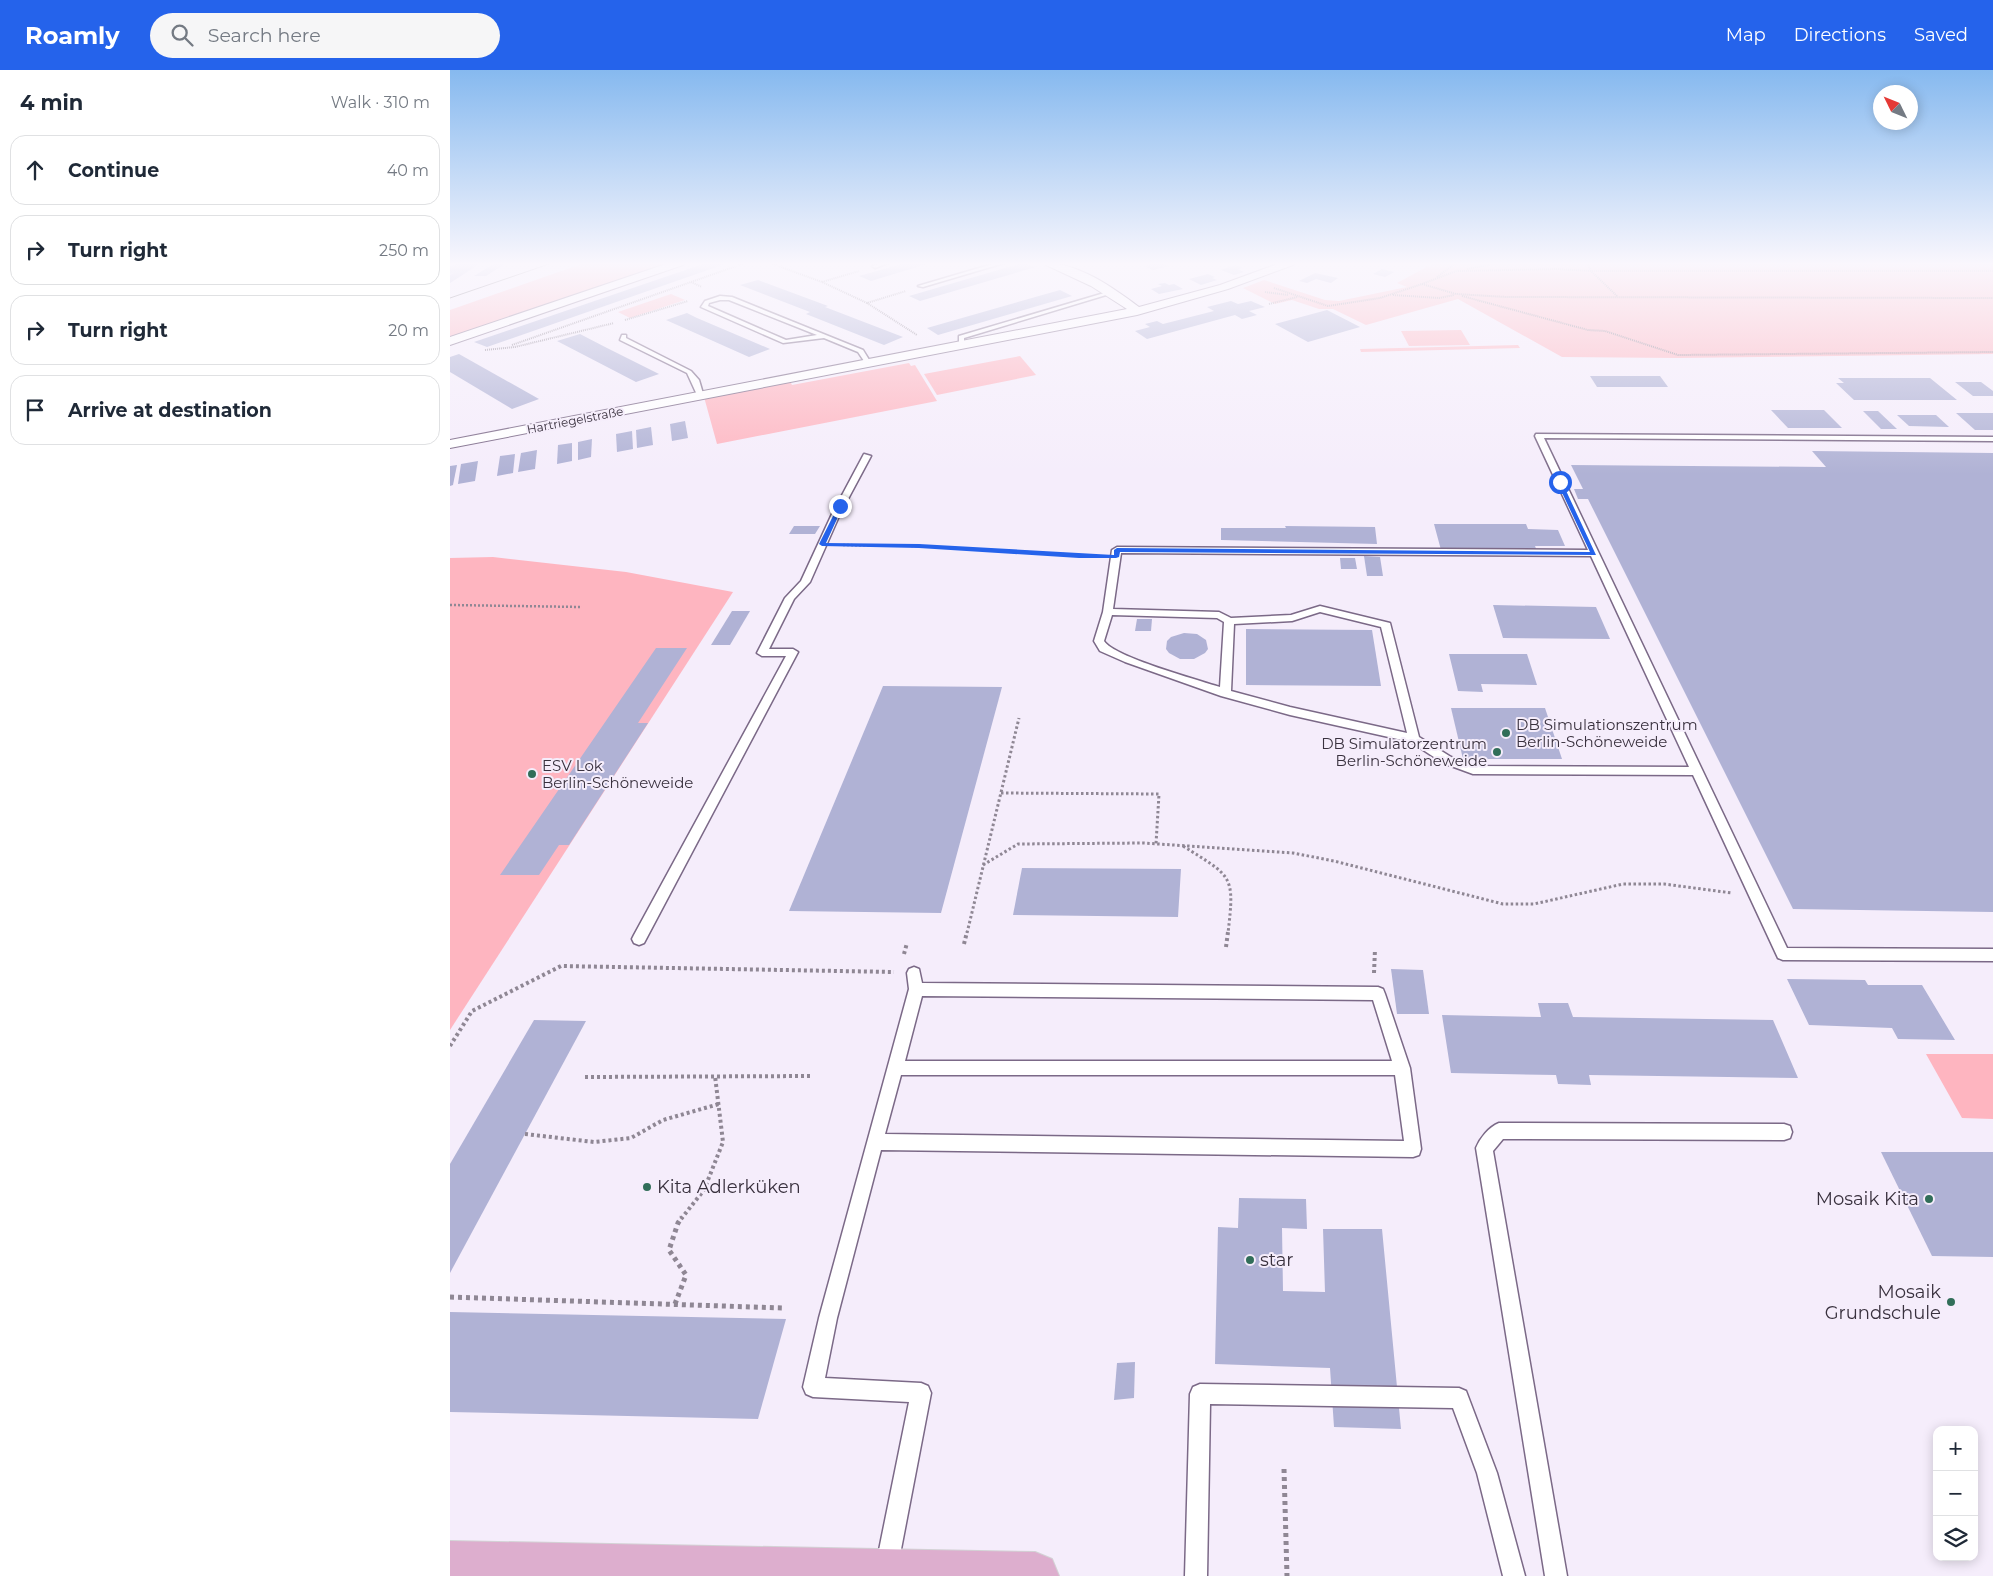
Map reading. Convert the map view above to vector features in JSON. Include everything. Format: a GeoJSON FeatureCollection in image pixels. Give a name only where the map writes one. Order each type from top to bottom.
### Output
{"type":"FeatureCollection","features":[{"type":"Feature","properties":{"kind":"main road"},"geometry":{"type":"LineString","coordinates":[[450,1565],[1035,1576]]}},
{"type":"Feature","properties":{"kind":"street"},"geometry":{"type":"LineString","coordinates":[[450,341],[473,333]]}},
{"type":"Feature","properties":{"kind":"street","name":"Hartriegelstraße"},"geometry":{"type":"LineString","coordinates":[[457,443],[1024,333]]}},
{"type":"Feature","properties":{"kind":"street"},"geometry":{"type":"LineString","coordinates":[[450,427],[457,443]]}},
{"type":"Feature","properties":{"kind":"lane"},"geometry":{"type":"LineString","coordinates":[[765,333],[785,342],[825,336]]}},
{"type":"Feature","properties":{"kind":"lane"},"geometry":{"type":"LineString","coordinates":[[818,333],[862,351],[868,363]]}},
{"type":"Feature","properties":{"kind":"lane"},"geometry":{"type":"LineString","coordinates":[[962,346],[961,337],[974,333]]}},
{"type":"Feature","properties":{"kind":"lane"},"geometry":{"type":"LineString","coordinates":[[624,336],[622,339],[689,372],[695,380],[701,395]]}},
{"type":"Feature","properties":{"kind":"lane"},"geometry":{"type":"LineString","coordinates":[[1993,439],[1539,436],[1783,954],[1993,955]]}},
{"type":"Feature","properties":{"kind":"lane"},"geometry":{"type":"LineString","coordinates":[[639,939],[793,652],[762,653],[790,598],[805,582],[822,544],[867,456]]}},
{"type":"Feature","properties":{"kind":"lane"},"geometry":{"type":"LineString","coordinates":[[1594,553],[1117,550],[1108,612],[1099,641],[1104,648],[1129,660],[1225,693],[1290,711],[1414,739],[1447,760],[1473,770],[1696,771]]}},
{"type":"Feature","properties":{"kind":"lane"},"geometry":{"type":"LineString","coordinates":[[1108,612],[1219,615],[1229,621],[1292,618],[1320,609],[1386,626],[1414,739]]}},
{"type":"Feature","properties":{"kind":"lane"},"geometry":{"type":"LineString","coordinates":[[1225,693],[1229,621]]}},
{"type":"Feature","properties":{"kind":"lane"},"geometry":{"type":"LineString","coordinates":[[875,1142],[1413,1149],[1402,1068],[1378,994],[915,981],[875,1142],[828,1318],[813,1388],[921,1393],[886,1573]]}},
{"type":"Feature","properties":{"kind":"lane"},"geometry":{"type":"LineString","coordinates":[[894,1068],[1402,1068]]}},
{"type":"Feature","properties":{"kind":"lane"},"geometry":{"type":"LineString","coordinates":[[1556,1576],[1484,1148],[1499,1131],[1784,1132]]}},
{"type":"Feature","properties":{"kind":"lane"},"geometry":{"type":"LineString","coordinates":[[1196,1576],[1200,1394],[1458,1398],[1487,1473],[1514,1576]]}},
{"type":"Feature","properties":{"kind":"path"},"geometry":{"type":"LineString","coordinates":[[502,349],[546,333]]}},
{"type":"Feature","properties":{"kind":"path"},"geometry":{"type":"LineString","coordinates":[[915,333],[941,350]]}},
{"type":"Feature","properties":{"kind":"path"},"geometry":{"type":"LineString","coordinates":[[1612,333],[1678,355],[1993,352]]}},
{"type":"Feature","properties":{"kind":"path"},"geometry":{"type":"LineString","coordinates":[[822,544],[919,546],[1116,557]]}},
{"type":"Feature","properties":{"kind":"path"},"geometry":{"type":"LineString","coordinates":[[450,605],[582,607]]}},
{"type":"Feature","properties":{"kind":"path"},"geometry":{"type":"LineString","coordinates":[[964,944],[1019,718]]}},
{"type":"Feature","properties":{"kind":"path"},"geometry":{"type":"LineString","coordinates":[[1001,793],[1159,794],[1156,844]]}},
{"type":"Feature","properties":{"kind":"path"},"geometry":{"type":"LineString","coordinates":[[983,865],[1018,844],[1182,845],[1292,853],[1334,861],[1503,904],[1534,904],[1623,884],[1664,884],[1755,896]]}},
{"type":"Feature","properties":{"kind":"path"},"geometry":{"type":"LineString","coordinates":[[1182,845],[1220,870],[1230,881],[1231,899],[1226,946]]}},
{"type":"Feature","properties":{"kind":"path"},"geometry":{"type":"LineString","coordinates":[[1374,968],[1375,948]]}},
{"type":"Feature","properties":{"kind":"path"},"geometry":{"type":"LineString","coordinates":[[450,1046],[472,1011],[561,966],[915,981]]}},
{"type":"Feature","properties":{"kind":"path"},"geometry":{"type":"LineString","coordinates":[[586,1076],[813,1076]]}},
{"type":"Feature","properties":{"kind":"path"},"geometry":{"type":"LineString","coordinates":[[675,1304],[686,1275],[669,1250],[678,1223],[704,1190],[723,1142],[715,1076]]}},
{"type":"Feature","properties":{"kind":"path"},"geometry":{"type":"LineString","coordinates":[[525,1134],[594,1142],[630,1138],[662,1120],[719,1104]]}},
{"type":"Feature","properties":{"kind":"path"},"geometry":{"type":"LineString","coordinates":[[450,1297],[783,1308]]}},
{"type":"Feature","properties":{"kind":"path"},"geometry":{"type":"LineString","coordinates":[[1284,1469],[1287,1576]]}},
{"type":"Feature","properties":{"kind":"shaded area"},"geometry":{"type":"Polygon","coordinates":[[[450,333],[461,333],[450,337],[450,333]]]}},
{"type":"Feature","properties":{"kind":"shaded area"},"geometry":{"type":"Polygon","coordinates":[[[1402,333],[1463,333],[1470,345],[1409,346],[1402,333]]]}},
{"type":"Feature","properties":{"kind":"shaded area"},"geometry":{"type":"Polygon","coordinates":[[[1519,333],[1993,333],[1993,354],[1678,358],[1562,357],[1519,333]]]}},
{"type":"Feature","properties":{"kind":"shaded area"},"geometry":{"type":"Polygon","coordinates":[[[1518,345],[1520,348],[1361,352],[1360,349],[1518,345]]]}},
{"type":"Feature","properties":{"kind":"shaded area"},"geometry":{"type":"Polygon","coordinates":[[[1020,356],[1036,375],[937,395],[924,374],[1020,356]]]}},
{"type":"Feature","properties":{"kind":"shaded area"},"geometry":{"type":"Polygon","coordinates":[[[909,363],[911,366],[915,365],[937,401],[717,444],[704,397],[790,381],[792,385],[909,363]]]}},
{"type":"Feature","properties":{"kind":"shaded area","name":"ESV Lok Berlin-Schöneweide"},"geometry":{"type":"Polygon","coordinates":[[[493,557],[626,572],[733,592],[450,1030],[450,558],[493,557]]]}},
{"type":"Feature","properties":{"kind":"shaded area"},"geometry":{"type":"Polygon","coordinates":[[[1926,1054],[1993,1054],[1993,1119],[1962,1118],[1926,1054]]]}},
{"type":"Feature","properties":{"kind":"building"},"geometry":{"type":"Polygon","coordinates":[[[500,333],[526,333],[487,347],[474,342],[500,333]]]}},
{"type":"Feature","properties":{"kind":"building"},"geometry":{"type":"Polygon","coordinates":[[[696,333],[733,333],[770,349],[749,357],[696,333]]]}},
{"type":"Feature","properties":{"kind":"building"},"geometry":{"type":"Polygon","coordinates":[[[855,333],[893,333],[903,337],[884,345],[855,333]]]}},
{"type":"Feature","properties":{"kind":"building"},"geometry":{"type":"Polygon","coordinates":[[[1138,333],[1168,333],[1147,339],[1138,333]]]}},
{"type":"Feature","properties":{"kind":"building"},"geometry":{"type":"Polygon","coordinates":[[[1292,333],[1338,333],[1308,342],[1292,333]]]}},
{"type":"Feature","properties":{"kind":"building"},"geometry":{"type":"Polygon","coordinates":[[[580,334],[659,374],[636,382],[557,341],[580,334]]]}},
{"type":"Feature","properties":{"kind":"building"},"geometry":{"type":"Polygon","coordinates":[[[459,354],[539,399],[512,409],[450,372],[450,357],[459,354]]]}},
{"type":"Feature","properties":{"kind":"building"},"geometry":{"type":"Polygon","coordinates":[[[1590,376],[1660,376],[1668,387],[1597,387],[1590,376]]]}},
{"type":"Feature","properties":{"kind":"building"},"geometry":{"type":"Polygon","coordinates":[[[1838,378],[1930,378],[1957,400],[1854,400],[1836,383],[1844,383],[1838,378]]]}},
{"type":"Feature","properties":{"kind":"building"},"geometry":{"type":"Polygon","coordinates":[[[1955,382],[1981,382],[1993,391],[1993,396],[1973,396],[1955,382]]]}},
{"type":"Feature","properties":{"kind":"building"},"geometry":{"type":"Polygon","coordinates":[[[1771,410],[1824,410],[1842,428],[1788,428],[1771,410]]]}},
{"type":"Feature","properties":{"kind":"building"},"geometry":{"type":"Polygon","coordinates":[[[1863,411],[1878,411],[1897,429],[1881,429],[1863,411]]]}},
{"type":"Feature","properties":{"kind":"building"},"geometry":{"type":"Polygon","coordinates":[[[1956,413],[1993,413],[1993,430],[1975,430],[1956,413]]]}},
{"type":"Feature","properties":{"kind":"building"},"geometry":{"type":"Polygon","coordinates":[[[1897,415],[1936,415],[1949,427],[1909,426],[1897,415]]]}},
{"type":"Feature","properties":{"kind":"building"},"geometry":{"type":"Polygon","coordinates":[[[685,421],[688,438],[672,441],[670,424],[685,421]]]}},
{"type":"Feature","properties":{"kind":"building"},"geometry":{"type":"Polygon","coordinates":[[[651,427],[653,445],[637,448],[636,430],[651,427]]]}},
{"type":"Feature","properties":{"kind":"building"},"geometry":{"type":"Polygon","coordinates":[[[632,431],[633,449],[617,452],[616,434],[632,431]]]}},
{"type":"Feature","properties":{"kind":"building"},"geometry":{"type":"Polygon","coordinates":[[[592,439],[591,457],[578,460],[578,442],[592,439]]]}},
{"type":"Feature","properties":{"kind":"building"},"geometry":{"type":"Polygon","coordinates":[[[572,443],[572,461],[557,464],[558,445],[572,443]]]}},
{"type":"Feature","properties":{"kind":"building"},"geometry":{"type":"Polygon","coordinates":[[[537,450],[535,469],[518,472],[521,453],[537,450]]]}},
{"type":"Feature","properties":{"kind":"building"},"geometry":{"type":"Polygon","coordinates":[[[1812,451],[1993,453],[1993,912],[1793,909],[1588,499],[1578,499],[1574,489],[1583,489],[1571,465],[1826,467],[1812,451]]]}},
{"type":"Feature","properties":{"kind":"building"},"geometry":{"type":"Polygon","coordinates":[[[515,454],[513,473],[497,476],[500,456],[515,454]]]}},
{"type":"Feature","properties":{"kind":"building"},"geometry":{"type":"Polygon","coordinates":[[[478,461],[475,481],[458,484],[461,464],[478,461]]]}},
{"type":"Feature","properties":{"kind":"building"},"geometry":{"type":"Polygon","coordinates":[[[457,465],[453,485],[450,486],[450,466],[457,465]]]}},
{"type":"Feature","properties":{"kind":"building"},"geometry":{"type":"Polygon","coordinates":[[[1434,524],[1526,524],[1528,529],[1558,530],[1565,546],[1535,546],[1537,551],[1441,550],[1434,524]]]}},
{"type":"Feature","properties":{"kind":"building"},"geometry":{"type":"Polygon","coordinates":[[[794,526],[820,526],[815,534],[789,534],[794,526]]]}},
{"type":"Feature","properties":{"kind":"building"},"geometry":{"type":"Polygon","coordinates":[[[1285,526],[1375,527],[1377,544],[1221,540],[1221,528],[1286,528],[1285,526]]]}},
{"type":"Feature","properties":{"kind":"building"},"geometry":{"type":"Polygon","coordinates":[[[1364,556],[1380,557],[1383,576],[1367,576],[1364,556]]]}},
{"type":"Feature","properties":{"kind":"building"},"geometry":{"type":"Polygon","coordinates":[[[1340,558],[1355,558],[1357,569],[1341,569],[1340,558]]]}},
{"type":"Feature","properties":{"kind":"building"},"geometry":{"type":"Polygon","coordinates":[[[1493,605],[1596,607],[1610,639],[1503,638],[1493,605]]]}},
{"type":"Feature","properties":{"kind":"building"},"geometry":{"type":"Polygon","coordinates":[[[732,611],[750,611],[730,645],[711,645],[732,611]]]}},
{"type":"Feature","properties":{"kind":"building"},"geometry":{"type":"Polygon","coordinates":[[[1137,619],[1152,619],[1151,631],[1135,631],[1137,619]]]}},
{"type":"Feature","properties":{"kind":"building"},"geometry":{"type":"Polygon","coordinates":[[[1246,629],[1372,630],[1381,686],[1246,685],[1246,629]]]}},
{"type":"Feature","properties":{"kind":"building"},"geometry":{"type":"Polygon","coordinates":[[[1184,633],[1197,634],[1206,640],[1208,649],[1205,653],[1194,659],[1180,659],[1169,653],[1166,649],[1167,641],[1171,637],[1184,633]]]}},
{"type":"Feature","properties":{"kind":"building"},"geometry":{"type":"Polygon","coordinates":[[[656,648],[687,648],[638,723],[648,723],[569,845],[559,845],[539,875],[500,875],[656,648]]]}},
{"type":"Feature","properties":{"kind":"building"},"geometry":{"type":"Polygon","coordinates":[[[1449,654],[1527,654],[1537,685],[1481,684],[1483,692],[1458,691],[1449,654]]]}},
{"type":"Feature","properties":{"kind":"building"},"geometry":{"type":"Polygon","coordinates":[[[883,686],[1002,687],[941,913],[789,911],[883,686]]]}},
{"type":"Feature","properties":{"kind":"building","name":"DB Simulationszentrum Berlin-Schöneweide"},"geometry":{"type":"Polygon","coordinates":[[[1451,708],[1545,708],[1562,759],[1463,759],[1451,708]]]}},
{"type":"Feature","properties":{"kind":"building"},"geometry":{"type":"Polygon","coordinates":[[[1022,868],[1181,869],[1178,917],[1013,915],[1022,868]]]}},
{"type":"Feature","properties":{"kind":"building"},"geometry":{"type":"Polygon","coordinates":[[[1391,969],[1423,970],[1429,1014],[1397,1014],[1391,969]]]}},
{"type":"Feature","properties":{"kind":"building"},"geometry":{"type":"Polygon","coordinates":[[[1787,979],[1865,980],[1868,985],[1922,985],[1955,1040],[1898,1039],[1892,1028],[1809,1025],[1787,979]]]}},
{"type":"Feature","properties":{"kind":"building"},"geometry":{"type":"Polygon","coordinates":[[[1538,1003],[1568,1003],[1573,1017],[1773,1020],[1798,1078],[1589,1075],[1591,1085],[1558,1084],[1556,1075],[1451,1073],[1442,1015],[1541,1017],[1538,1003]]]}},
{"type":"Feature","properties":{"kind":"building"},"geometry":{"type":"Polygon","coordinates":[[[534,1020],[586,1021],[450,1273],[450,1164],[534,1020]]]}},
{"type":"Feature","properties":{"kind":"building"},"geometry":{"type":"Polygon","coordinates":[[[1881,1152],[1993,1152],[1993,1257],[1932,1256],[1881,1152]]]}},
{"type":"Feature","properties":{"kind":"building"},"geometry":{"type":"Polygon","coordinates":[[[1239,1198],[1306,1199],[1307,1229],[1282,1228],[1283,1291],[1325,1292],[1323,1229],[1382,1229],[1401,1429],[1334,1427],[1330,1368],[1215,1364],[1218,1227],[1238,1228],[1239,1198]]]}},
{"type":"Feature","properties":{"kind":"building"},"geometry":{"type":"Polygon","coordinates":[[[450,1312],[786,1319],[758,1419],[450,1412],[450,1312]]]}},
{"type":"Feature","properties":{"kind":"building"},"geometry":{"type":"Polygon","coordinates":[[[1135,1362],[1134,1398],[1114,1400],[1117,1363],[1135,1362]]]}},
{"type":"Feature","properties":{"kind":"place","name":"DB Simulationszentrum Berlin-Schöneweide"},"geometry":{"type":"Point","coordinates":[1506,733]}},
{"type":"Feature","properties":{"kind":"place","name":"DB Simulatorzentrum Berlin-Schöneweide"},"geometry":{"type":"Point","coordinates":[1497,752]}},
{"type":"Feature","properties":{"kind":"place","name":"ESV Lok Berlin-Schöneweide"},"geometry":{"type":"Point","coordinates":[532,774]}},
{"type":"Feature","properties":{"kind":"place","name":"Kita Adlerküken"},"geometry":{"type":"Point","coordinates":[647,1187]}},
{"type":"Feature","properties":{"kind":"place","name":"Mosaik Kita"},"geometry":{"type":"Point","coordinates":[1929,1199]}},
{"type":"Feature","properties":{"kind":"place","name":"star"},"geometry":{"type":"Point","coordinates":[1250,1260]}},
{"type":"Feature","properties":{"kind":"place","name":"Mosaik Grundschule"},"geometry":{"type":"Point","coordinates":[1951,1302]}},
{"type":"Feature","properties":{"kind":"route"},"geometry":{"type":"LineString","coordinates":[[840,506],[822,544],[919,546],[1116,557],[1117,550],[1594,553],[1560,482]]}}]}
